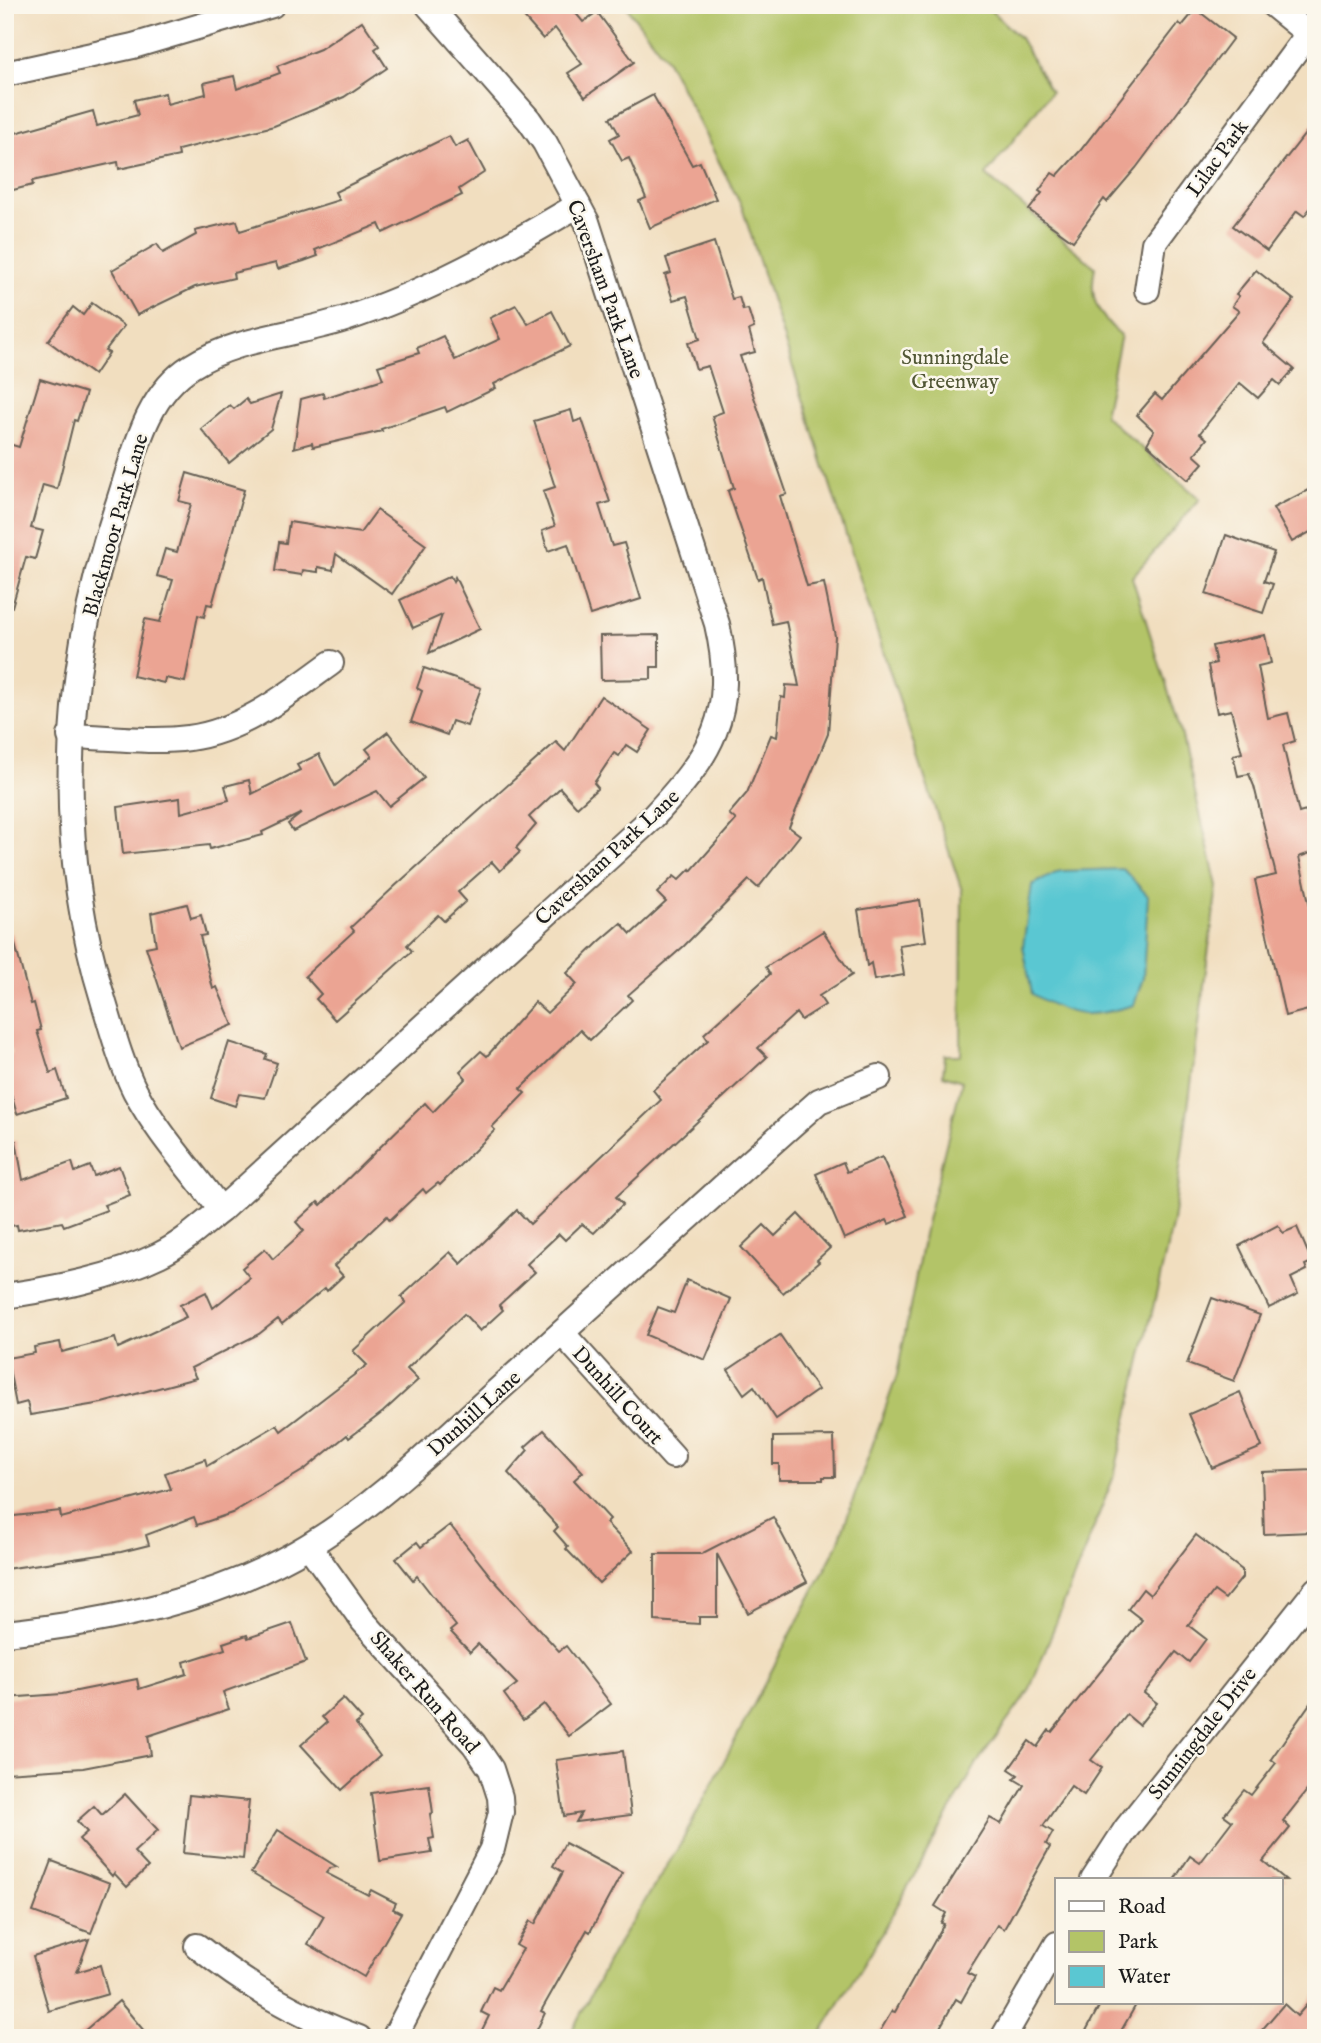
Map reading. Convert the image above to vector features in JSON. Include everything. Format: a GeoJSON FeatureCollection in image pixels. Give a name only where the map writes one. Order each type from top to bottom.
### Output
{"type":"FeatureCollection","features":[{"type":"Feature","properties":{"kind":"street"},"geometry":{"type":"LineString","coordinates":[[5,74],[133,46],[272,5]]}},
{"type":"Feature","properties":{"kind":"street","name":"Caversham Park Lane"},"geometry":{"type":"LineString","coordinates":[[5,1296],[48,1289],[108,1273],[158,1256],[179,1244],[221,1210],[651,820],[686,782],[705,755],[713,734],[724,687],[724,656],[717,624],[619,319],[578,205],[545,143],[529,120],[428,5]]}},
{"type":"Feature","properties":{"kind":"street"},"geometry":{"type":"LineString","coordinates":[[1273,5],[1312,37]]}},
{"type":"Feature","properties":{"kind":"street","name":"Lilac Park"},"geometry":{"type":"LineString","coordinates":[[1147,290],[1154,243],[1312,37]]}},
{"type":"Feature","properties":{"kind":"street","name":"Blackmoor Park Lane"},"geometry":{"type":"LineString","coordinates":[[221,1210],[136,1093],[119,1054],[93,969],[79,900],[72,841],[70,736],[85,627],[109,530],[145,423],[171,383],[192,366],[225,351],[344,319],[400,299],[526,236],[578,205]]}},
{"type":"Feature","properties":{"kind":"street"},"geometry":{"type":"LineString","coordinates":[[70,736],[166,740],[227,728],[277,702],[331,663]]}},
{"type":"Feature","properties":{"kind":"street","name":"Dunhill Lane"},"geometry":{"type":"LineString","coordinates":[[5,1633],[114,1619],[154,1609],[231,1582],[309,1546],[408,1473],[819,1101],[879,1077]]}},
{"type":"Feature","properties":{"kind":"street","name":"Dunhill Court"},"geometry":{"type":"LineString","coordinates":[[563,1334],[673,1456]]}},
{"type":"Feature","properties":{"kind":"street","name":"Shaker Run Road"},"geometry":{"type":"LineString","coordinates":[[309,1546],[363,1621],[474,1744],[491,1769],[500,1797],[501,1812],[492,1849],[394,2038]]}},
{"type":"Feature","properties":{"kind":"street","name":"Sunningdale Drive"},"geometry":{"type":"LineString","coordinates":[[1094,1878],[1126,1829],[1316,1590]]}},
{"type":"Feature","properties":{"kind":"street"},"geometry":{"type":"LineString","coordinates":[[197,1946],[274,2002],[316,2023],[359,2038]]}},
{"type":"Feature","properties":{"kind":"street"},"geometry":{"type":"LineString","coordinates":[[1003,2038],[1055,1947]]}},
{"type":"Feature","properties":{"kind":"green space","name":"Sunningdale Greenway"},"geometry":{"type":"Polygon","coordinates":[[[625,5],[985,5],[1020,38],[1051,92],[986,175],[1095,267],[1093,288],[1097,306],[1106,321],[1121,335],[1104,415],[1200,499],[1132,577],[1180,728],[1217,886],[1173,1222],[1114,1476],[1029,1691],[977,1763],[878,1940],[818,2038],[568,2038],[613,1952],[680,1845],[837,1546],[897,1375],[926,1224],[962,1081],[943,1075],[945,1055],[961,1055],[962,891],[742,207],[667,60],[625,5]]]}},
{"type":"Feature","properties":{"kind":"water"},"geometry":{"type":"Polygon","coordinates":[[[1123,869],[1148,896],[1143,978],[1134,1005],[1081,1014],[1059,1008],[1032,994],[1023,946],[1032,885],[1060,871],[1123,869]]]}},
{"type":"Feature","properties":{"kind":"building"},"geometry":{"type":"Polygon","coordinates":[[[513,5],[580,5],[574,11],[583,22],[597,12],[634,62],[585,97],[568,73],[582,64],[555,28],[543,39],[513,5]]]}},
{"type":"Feature","properties":{"kind":"building"},"geometry":{"type":"Polygon","coordinates":[[[1196,9],[1233,38],[1136,168],[1107,202],[1104,199],[1073,241],[1029,210],[1042,193],[1039,191],[1052,173],[1057,176],[1080,151],[1179,23],[1182,26],[1196,9]]]}},
{"type":"Feature","properties":{"kind":"building"},"geometry":{"type":"Polygon","coordinates":[[[362,21],[379,46],[375,49],[387,68],[344,97],[274,126],[178,150],[179,156],[119,169],[118,162],[32,181],[33,185],[5,192],[5,136],[93,111],[97,126],[138,115],[134,100],[165,93],[167,104],[206,94],[204,83],[234,76],[237,89],[280,73],[277,66],[320,49],[362,21]]]}},
{"type":"Feature","properties":{"kind":"building"},"geometry":{"type":"Polygon","coordinates":[[[653,95],[692,165],[700,162],[716,199],[650,228],[639,201],[646,198],[629,158],[622,161],[610,139],[619,134],[610,118],[653,95]]]}},
{"type":"Feature","properties":{"kind":"building"},"geometry":{"type":"Polygon","coordinates":[[[1316,120],[1316,201],[1304,216],[1297,211],[1267,251],[1233,226],[1316,120]]]}},
{"type":"Feature","properties":{"kind":"building"},"geometry":{"type":"Polygon","coordinates":[[[449,136],[455,147],[468,140],[485,172],[459,189],[462,195],[383,233],[379,224],[315,250],[318,256],[278,269],[276,263],[233,273],[234,278],[195,287],[137,315],[112,270],[157,244],[163,253],[196,235],[195,231],[237,221],[240,231],[339,200],[335,192],[449,136]]]}},
{"type":"Feature","properties":{"kind":"building"},"geometry":{"type":"Polygon","coordinates":[[[714,242],[732,299],[739,297],[743,310],[748,309],[754,328],[749,330],[755,352],[740,356],[787,494],[780,496],[807,586],[824,583],[835,636],[828,734],[789,827],[800,835],[758,888],[749,880],[684,946],[628,995],[632,1000],[590,1040],[580,1030],[520,1089],[525,1093],[492,1127],[495,1130],[440,1185],[438,1183],[426,1193],[423,1189],[390,1220],[387,1216],[334,1266],[343,1276],[327,1291],[325,1288],[282,1324],[278,1319],[259,1334],[191,1368],[196,1378],[102,1403],[30,1415],[27,1402],[16,1405],[7,1358],[35,1353],[34,1347],[60,1342],[62,1352],[115,1338],[118,1348],[186,1317],[180,1305],[206,1292],[213,1308],[250,1278],[242,1268],[265,1249],[273,1259],[304,1231],[296,1222],[318,1202],[321,1205],[425,1103],[433,1112],[466,1078],[460,1071],[481,1051],[487,1056],[535,1002],[547,1013],[577,984],[567,973],[600,941],[621,923],[631,934],[666,902],[657,893],[674,876],[679,880],[690,869],[691,871],[736,820],[729,814],[747,793],[771,735],[777,737],[781,697],[785,698],[786,685],[799,686],[786,621],[772,624],[762,577],[758,579],[728,491],[734,488],[712,416],[723,412],[708,366],[696,369],[688,343],[700,339],[687,296],[673,300],[665,275],[671,273],[666,258],[714,242]]]}},
{"type":"Feature","properties":{"kind":"building"},"geometry":{"type":"Polygon","coordinates":[[[1256,270],[1294,300],[1263,343],[1294,369],[1280,385],[1274,380],[1258,398],[1240,383],[1200,433],[1207,439],[1194,455],[1203,463],[1188,480],[1147,444],[1154,431],[1137,415],[1155,394],[1162,400],[1239,311],[1232,306],[1239,296],[1236,294],[1256,270]]]}},
{"type":"Feature","properties":{"kind":"building"},"geometry":{"type":"Polygon","coordinates":[[[92,303],[124,326],[105,351],[109,353],[94,375],[48,341],[73,307],[83,315],[92,303]]]}},
{"type":"Feature","properties":{"kind":"building"},"geometry":{"type":"Polygon","coordinates":[[[516,305],[528,324],[552,311],[570,346],[494,384],[496,388],[447,412],[445,407],[381,429],[382,431],[313,447],[312,443],[294,448],[301,399],[323,393],[324,398],[383,379],[378,366],[419,353],[417,348],[443,336],[455,360],[500,339],[490,318],[516,305]]]}},
{"type":"Feature","properties":{"kind":"building"},"geometry":{"type":"Polygon","coordinates":[[[40,379],[86,393],[77,421],[74,420],[57,489],[43,485],[31,528],[43,531],[35,559],[26,557],[12,607],[5,606],[5,456],[9,444],[19,447],[40,379]]]}},
{"type":"Feature","properties":{"kind":"building"},"geometry":{"type":"Polygon","coordinates":[[[281,394],[271,429],[229,463],[201,429],[230,405],[234,409],[246,399],[250,404],[281,394]]]}},
{"type":"Feature","properties":{"kind":"building"},"geometry":{"type":"Polygon","coordinates":[[[571,410],[574,422],[582,419],[610,502],[599,505],[612,546],[624,543],[641,599],[590,615],[568,544],[548,551],[542,531],[555,526],[543,491],[555,487],[534,421],[571,410]]]}},
{"type":"Feature","properties":{"kind":"building"},"geometry":{"type":"Polygon","coordinates":[[[187,473],[244,490],[212,605],[207,604],[204,617],[198,615],[185,682],[165,678],[164,683],[133,676],[145,619],[160,622],[173,580],[157,576],[165,549],[177,552],[191,504],[179,501],[187,473]]]}},
{"type":"Feature","properties":{"kind":"building"},"geometry":{"type":"Polygon","coordinates":[[[1316,486],[1316,529],[1292,542],[1273,508],[1316,486]]]}},
{"type":"Feature","properties":{"kind":"building"},"geometry":{"type":"Polygon","coordinates":[[[377,510],[426,545],[392,594],[336,554],[333,570],[318,567],[318,572],[303,570],[302,575],[275,571],[279,542],[286,543],[289,522],[360,533],[377,510]]]}},
{"type":"Feature","properties":{"kind":"building"},"geometry":{"type":"Polygon","coordinates":[[[1226,535],[1274,552],[1264,581],[1273,584],[1263,613],[1206,594],[1226,535]]]}},
{"type":"Feature","properties":{"kind":"building"},"geometry":{"type":"Polygon","coordinates":[[[450,576],[453,582],[455,577],[480,629],[429,653],[442,615],[413,628],[400,600],[450,576]]]}},
{"type":"Feature","properties":{"kind":"building"},"geometry":{"type":"Polygon","coordinates":[[[659,635],[659,667],[651,667],[651,679],[601,680],[600,636],[659,635]]]}},
{"type":"Feature","properties":{"kind":"building"},"geometry":{"type":"Polygon","coordinates":[[[1265,635],[1271,663],[1258,666],[1268,718],[1288,713],[1295,741],[1283,745],[1299,813],[1306,811],[1316,851],[1299,857],[1310,907],[1316,906],[1316,1008],[1285,1016],[1255,880],[1276,875],[1254,786],[1249,774],[1238,776],[1233,755],[1242,753],[1231,710],[1217,713],[1208,665],[1216,663],[1212,646],[1265,635]]]}},
{"type":"Feature","properties":{"kind":"building"},"geometry":{"type":"Polygon","coordinates":[[[424,668],[481,688],[467,726],[452,721],[447,735],[411,722],[422,691],[417,688],[424,668]]]}},
{"type":"Feature","properties":{"kind":"building"},"geometry":{"type":"Polygon","coordinates":[[[601,696],[651,730],[637,752],[626,745],[619,756],[614,753],[594,783],[598,788],[577,807],[560,788],[529,817],[536,825],[516,848],[520,852],[500,871],[492,862],[458,892],[466,901],[444,921],[438,915],[407,945],[412,951],[335,1020],[316,999],[321,994],[305,976],[354,931],[351,927],[556,742],[565,751],[601,696]]]}},
{"type":"Feature","properties":{"kind":"building"},"geometry":{"type":"Polygon","coordinates":[[[388,732],[424,778],[389,806],[377,791],[293,831],[288,824],[302,813],[262,832],[263,835],[210,849],[209,845],[123,854],[118,807],[180,798],[181,813],[229,800],[225,786],[249,780],[252,794],[300,770],[297,765],[319,754],[335,786],[372,756],[366,749],[388,732]]]}},
{"type":"Feature","properties":{"kind":"building"},"geometry":{"type":"Polygon","coordinates":[[[920,900],[926,941],[899,945],[904,975],[874,980],[871,963],[867,966],[858,910],[920,900]]]}},
{"type":"Feature","properties":{"kind":"building"},"geometry":{"type":"Polygon","coordinates":[[[187,904],[191,918],[201,915],[206,935],[200,936],[213,989],[217,987],[233,1025],[179,1047],[146,947],[156,945],[151,913],[187,904]]]}},
{"type":"Feature","properties":{"kind":"building"},"geometry":{"type":"Polygon","coordinates":[[[823,931],[852,975],[819,996],[825,1005],[801,1020],[796,1013],[758,1048],[767,1057],[616,1197],[623,1204],[594,1233],[582,1224],[565,1240],[559,1234],[527,1264],[535,1272],[499,1305],[503,1310],[480,1331],[464,1314],[407,1369],[418,1380],[383,1412],[349,1438],[347,1435],[304,1470],[232,1513],[197,1525],[194,1517],[146,1535],[149,1545],[121,1552],[5,1569],[5,1517],[60,1511],[61,1518],[171,1489],[165,1473],[205,1459],[207,1466],[277,1425],[281,1431],[367,1365],[353,1351],[406,1302],[401,1297],[450,1252],[461,1264],[517,1210],[530,1224],[661,1100],[653,1090],[708,1040],[704,1034],[770,974],[766,967],[823,931]]]}},
{"type":"Feature","properties":{"kind":"building"},"geometry":{"type":"Polygon","coordinates":[[[12,933],[31,1004],[34,1003],[41,1030],[37,1031],[50,1073],[57,1070],[66,1098],[17,1114],[11,1094],[5,1096],[5,1056],[12,1054],[5,1030],[5,934],[12,933]]]}},
{"type":"Feature","properties":{"kind":"building"},"geometry":{"type":"Polygon","coordinates":[[[229,1042],[267,1054],[265,1059],[277,1063],[265,1098],[239,1094],[235,1106],[211,1098],[229,1042]]]}},
{"type":"Feature","properties":{"kind":"building"},"geometry":{"type":"Polygon","coordinates":[[[16,1141],[23,1180],[72,1162],[75,1172],[90,1166],[94,1176],[119,1166],[130,1195],[104,1205],[107,1210],[64,1226],[62,1222],[18,1230],[17,1225],[5,1227],[5,1142],[16,1141]]]}},
{"type":"Feature","properties":{"kind":"building"},"geometry":{"type":"Polygon","coordinates":[[[882,1157],[908,1216],[889,1224],[887,1220],[844,1239],[816,1174],[843,1162],[847,1172],[882,1157]]]}},
{"type":"Feature","properties":{"kind":"building"},"geometry":{"type":"Polygon","coordinates":[[[798,1214],[830,1248],[817,1260],[819,1262],[783,1293],[741,1247],[764,1225],[775,1236],[798,1214]]]}},
{"type":"Feature","properties":{"kind":"building"},"geometry":{"type":"Polygon","coordinates":[[[1278,1225],[1283,1233],[1297,1227],[1312,1262],[1305,1265],[1307,1270],[1291,1278],[1298,1294],[1269,1308],[1239,1246],[1278,1225]]]}},
{"type":"Feature","properties":{"kind":"building"},"geometry":{"type":"Polygon","coordinates":[[[687,1280],[731,1299],[705,1360],[646,1335],[658,1307],[674,1313],[687,1280]]]}},
{"type":"Feature","properties":{"kind":"building"},"geometry":{"type":"Polygon","coordinates":[[[1212,1298],[1260,1315],[1234,1381],[1187,1364],[1212,1298]]]}},
{"type":"Feature","properties":{"kind":"building"},"geometry":{"type":"Polygon","coordinates":[[[780,1335],[818,1390],[776,1419],[754,1386],[744,1394],[728,1370],[780,1335]]]}},
{"type":"Feature","properties":{"kind":"building"},"geometry":{"type":"Polygon","coordinates":[[[1240,1392],[1262,1447],[1212,1468],[1189,1414],[1240,1392]]]}},
{"type":"Feature","properties":{"kind":"building"},"geometry":{"type":"Polygon","coordinates":[[[544,1430],[583,1472],[574,1480],[610,1519],[606,1523],[633,1551],[599,1583],[566,1549],[568,1547],[554,1531],[558,1527],[508,1473],[528,1450],[525,1447],[544,1430]]]}},
{"type":"Feature","properties":{"kind":"building"},"geometry":{"type":"Polygon","coordinates":[[[834,1436],[835,1477],[823,1477],[823,1480],[779,1480],[779,1464],[773,1464],[773,1437],[834,1436]]]}},
{"type":"Feature","properties":{"kind":"building"},"geometry":{"type":"Polygon","coordinates":[[[1316,1470],[1316,1501],[1312,1502],[1311,1532],[1264,1534],[1262,1472],[1316,1470]]]}},
{"type":"Feature","properties":{"kind":"building"},"geometry":{"type":"Polygon","coordinates":[[[773,1517],[807,1582],[748,1613],[717,1554],[717,1617],[699,1617],[699,1624],[655,1621],[655,1554],[701,1554],[773,1517]]]}},
{"type":"Feature","properties":{"kind":"building"},"geometry":{"type":"Polygon","coordinates":[[[450,1525],[492,1578],[559,1651],[566,1646],[611,1704],[569,1736],[544,1704],[523,1720],[504,1694],[517,1684],[478,1644],[470,1652],[450,1631],[456,1626],[417,1576],[413,1580],[396,1559],[417,1542],[421,1547],[450,1525]]]}},
{"type":"Feature","properties":{"kind":"building"},"geometry":{"type":"Polygon","coordinates":[[[1196,1535],[1242,1570],[1242,1578],[1225,1599],[1214,1591],[1188,1625],[1206,1639],[1189,1662],[1176,1652],[1144,1693],[1157,1703],[1139,1725],[1127,1715],[1091,1760],[1102,1768],[1084,1795],[1071,1786],[1043,1826],[1053,1832],[1046,1844],[1050,1847],[1004,1929],[997,1925],[967,1973],[975,1977],[961,2002],[956,1999],[934,2038],[876,2038],[892,2011],[895,2012],[944,1924],[941,1923],[946,1913],[935,1906],[990,1818],[1001,1824],[1024,1785],[1014,1779],[1018,1775],[1009,1769],[1029,1741],[1037,1747],[1049,1730],[1052,1732],[1142,1620],[1128,1609],[1143,1589],[1150,1595],[1196,1535]]]}},
{"type":"Feature","properties":{"kind":"building"},"geometry":{"type":"Polygon","coordinates":[[[292,1623],[306,1662],[223,1692],[229,1709],[148,1736],[151,1755],[83,1768],[5,1773],[5,1698],[62,1694],[137,1679],[139,1689],[187,1674],[184,1662],[225,1649],[223,1643],[247,1635],[248,1638],[292,1623]]]}},
{"type":"Feature","properties":{"kind":"building"},"geometry":{"type":"Polygon","coordinates":[[[1316,1695],[1316,1779],[1283,1821],[1290,1828],[1263,1861],[1286,1880],[1175,1878],[1190,1856],[1200,1863],[1232,1821],[1224,1815],[1244,1790],[1251,1795],[1276,1763],[1271,1759],[1316,1695]]]}},
{"type":"Feature","properties":{"kind":"building"},"geometry":{"type":"Polygon","coordinates":[[[343,1698],[362,1719],[356,1724],[380,1756],[342,1790],[301,1745],[327,1722],[322,1717],[343,1698]]]}},
{"type":"Feature","properties":{"kind":"building"},"geometry":{"type":"Polygon","coordinates":[[[623,1751],[631,1815],[576,1822],[581,1813],[564,1816],[556,1760],[623,1751]]]}},
{"type":"Feature","properties":{"kind":"building"},"geometry":{"type":"Polygon","coordinates":[[[429,1785],[433,1813],[430,1814],[434,1838],[429,1839],[432,1853],[380,1861],[371,1793],[429,1785]]]}},
{"type":"Feature","properties":{"kind":"building"},"geometry":{"type":"Polygon","coordinates":[[[125,1794],[158,1830],[134,1852],[148,1867],[127,1887],[114,1873],[112,1876],[79,1839],[87,1832],[77,1821],[94,1806],[102,1815],[125,1794]]]}},
{"type":"Feature","properties":{"kind":"building"},"geometry":{"type":"Polygon","coordinates":[[[189,1795],[249,1801],[243,1859],[183,1853],[189,1795]]]}},
{"type":"Feature","properties":{"kind":"building"},"geometry":{"type":"Polygon","coordinates":[[[278,1830],[337,1867],[330,1868],[326,1873],[368,1895],[371,1890],[396,1903],[393,1909],[401,1913],[364,1977],[308,1944],[324,1916],[251,1873],[278,1830]]]}},
{"type":"Feature","properties":{"kind":"building"},"geometry":{"type":"Polygon","coordinates":[[[565,1843],[622,1873],[590,1932],[587,1930],[541,2011],[545,2013],[533,2038],[478,2038],[489,2016],[481,2012],[493,1987],[499,1990],[523,1949],[516,1945],[530,1921],[535,1924],[563,1872],[553,1866],[565,1843]]]}},
{"type":"Feature","properties":{"kind":"building"},"geometry":{"type":"Polygon","coordinates":[[[52,1861],[110,1883],[91,1933],[33,1912],[52,1861]]]}},
{"type":"Feature","properties":{"kind":"building"},"geometry":{"type":"Polygon","coordinates":[[[89,1939],[77,1972],[100,1965],[108,1994],[49,2011],[33,1956],[89,1939]]]}},
{"type":"Feature","properties":{"kind":"building"},"geometry":{"type":"Polygon","coordinates":[[[1316,1994],[1316,2038],[1255,2038],[1284,2004],[1297,2016],[1316,1994]]]}},
{"type":"Feature","properties":{"kind":"building"},"geometry":{"type":"Polygon","coordinates":[[[119,2001],[150,2038],[76,2038],[119,2001]]]}},
{"type":"Feature","properties":{"kind":"building"},"geometry":{"type":"Polygon","coordinates":[[[1100,2004],[1136,2004],[1117,2038],[1082,2038],[1100,2004]]]}}]}
